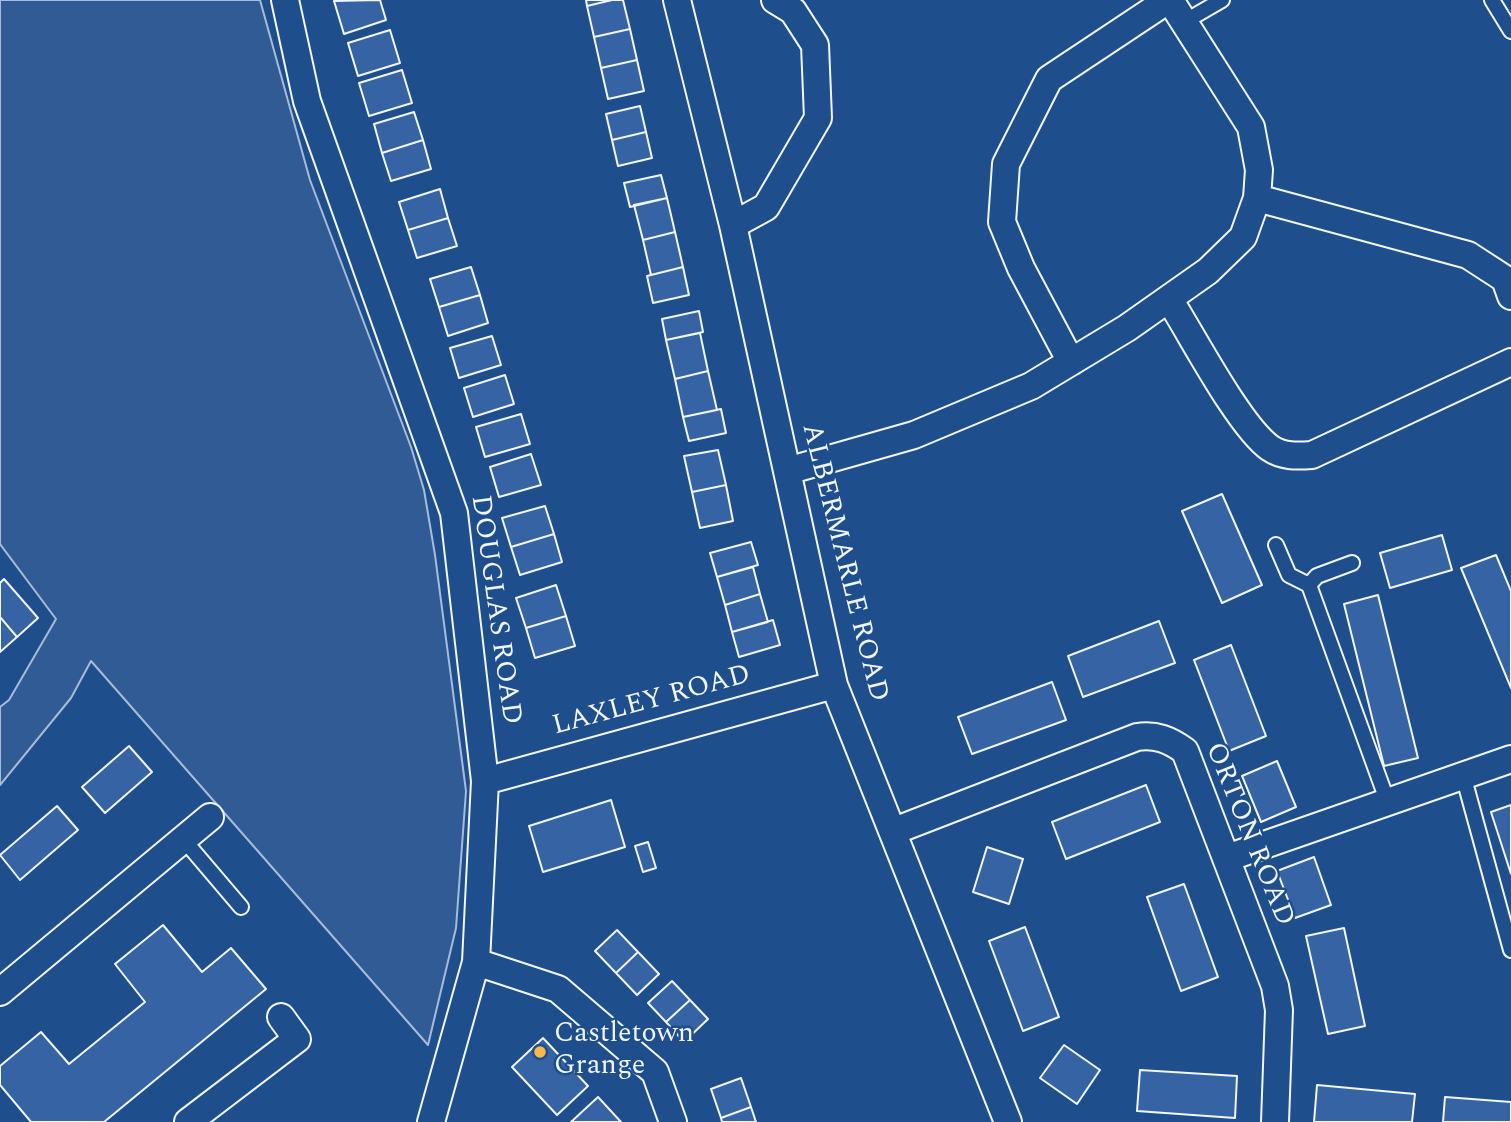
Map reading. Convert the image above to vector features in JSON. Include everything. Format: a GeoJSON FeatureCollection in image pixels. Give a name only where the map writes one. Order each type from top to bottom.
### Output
{"type":"FeatureCollection","features":[{"type":"Feature","properties":{"kind":"street","name":"DOUGLAS ROAD"},"geometry":{"type":"LineString","coordinates":[[285,0],[307,101],[454,513],[485,780],[476,962],[432,1122]]}},
{"type":"Feature","properties":{"kind":"street","name":"ALBERMARLE ROAD"},"geometry":{"type":"LineString","coordinates":[[677,0],[733,225],[834,685],[1008,1122]]}},
{"type":"Feature","properties":{"kind":"street"},"geometry":{"type":"LineString","coordinates":[[733,225],[766,207],[818,118],[815,45],[793,12],[775,0]]}},
{"type":"Feature","properties":{"kind":"street"},"geometry":{"type":"LineString","coordinates":[[787,471],[914,435],[1031,386],[1071,362],[1169,299],[1209,271],[1242,237],[1257,198],[1259,170],[1251,127],[1174,7],[1049,79],[1006,164],[1002,222],[1021,268],[1071,362]]}},
{"type":"Feature","properties":{"kind":"street"},"geometry":{"type":"LineString","coordinates":[[1257,198],[1468,255],[1506,279],[1511,296]]}},
{"type":"Feature","properties":{"kind":"street"},"geometry":{"type":"LineString","coordinates":[[1169,299],[1252,431],[1272,450],[1292,456],[1312,455],[1511,362]]}},
{"type":"Feature","properties":{"kind":"street","name":"LAXLEY ROAD"},"geometry":{"type":"LineString","coordinates":[[485,780],[834,685]]}},
{"type":"Feature","properties":{"kind":"street","name":"ORTON ROAD"},"geometry":{"type":"LineString","coordinates":[[894,831],[1149,735],[1174,743],[1185,751],[1275,986],[1279,1010],[1275,1122]]}},
{"type":"Feature","properties":{"kind":"street"},"geometry":{"type":"LineString","coordinates":[[1227,858],[1387,800],[1511,759]]}},
{"type":"Feature","properties":{"kind":"street"},"geometry":{"type":"LineString","coordinates":[[0,992],[210,817]]}},
{"type":"Feature","properties":{"kind":"street"},"geometry":{"type":"LineString","coordinates":[[476,962],[558,989],[655,1072],[673,1122]]}},
{"type":"Feature","properties":{"kind":"street"},"geometry":{"type":"LineString","coordinates":[[188,1122],[298,1039],[281,1017]]}},
{"type":"Feature","properties":{"kind":"lane"},"geometry":{"type":"LineString","coordinates":[[1174,7],[1222,0]]}},
{"type":"Feature","properties":{"kind":"lane"},"geometry":{"type":"LineString","coordinates":[[1493,0],[1511,31]]}},
{"type":"Feature","properties":{"kind":"lane"},"geometry":{"type":"LineString","coordinates":[[1276,545],[1289,575],[1309,585],[1387,800]]}},
{"type":"Feature","properties":{"kind":"lane"},"geometry":{"type":"LineString","coordinates":[[1309,585],[1317,576],[1352,562]]}},
{"type":"Feature","properties":{"kind":"lane"},"geometry":{"type":"LineString","coordinates":[[1463,775],[1511,950]]}},
{"type":"Feature","properties":{"kind":"lane"},"geometry":{"type":"LineString","coordinates":[[184,840],[241,907]]}},
{"type":"Feature","properties":{"kind":"shaded area"},"geometry":{"type":"Polygon","coordinates":[[[0,0],[260,0],[310,180],[411,447],[424,490],[435,555],[466,791],[456,928],[428,1045],[91,661],[71,698],[0,785],[0,707],[9,700],[56,619],[0,544],[0,0]]]}},
{"type":"Feature","properties":{"kind":"building"},"geometry":{"type":"Polygon","coordinates":[[[380,0],[386,20],[344,34],[334,1],[380,0]]]}},
{"type":"Feature","properties":{"kind":"building"},"geometry":{"type":"Polygon","coordinates":[[[586,0],[612,0],[587,6],[586,0]]]}},
{"type":"Feature","properties":{"kind":"building"},"geometry":{"type":"Polygon","coordinates":[[[623,0],[630,29],[594,37],[587,6],[623,0]]]}},
{"type":"Feature","properties":{"kind":"building"},"geometry":{"type":"Polygon","coordinates":[[[630,29],[637,60],[601,68],[594,37],[630,29]]]}},
{"type":"Feature","properties":{"kind":"building"},"geometry":{"type":"Polygon","coordinates":[[[390,30],[400,63],[358,76],[348,43],[390,30]]]}},
{"type":"Feature","properties":{"kind":"building"},"geometry":{"type":"Polygon","coordinates":[[[637,60],[644,91],[608,99],[601,68],[637,60]]]}},
{"type":"Feature","properties":{"kind":"building"},"geometry":{"type":"Polygon","coordinates":[[[402,70],[412,103],[369,116],[359,83],[402,70]]]}},
{"type":"Feature","properties":{"kind":"building"},"geometry":{"type":"Polygon","coordinates":[[[640,106],[646,132],[612,140],[606,114],[640,106]]]}},
{"type":"Feature","properties":{"kind":"building"},"geometry":{"type":"Polygon","coordinates":[[[414,112],[423,140],[382,153],[374,124],[414,112]]]}},
{"type":"Feature","properties":{"kind":"building"},"geometry":{"type":"Polygon","coordinates":[[[646,132],[652,158],[618,166],[612,140],[646,132]]]}},
{"type":"Feature","properties":{"kind":"building"},"geometry":{"type":"Polygon","coordinates":[[[423,140],[431,169],[391,181],[382,153],[423,140]]]}},
{"type":"Feature","properties":{"kind":"building"},"geometry":{"type":"Polygon","coordinates":[[[661,175],[667,198],[630,207],[624,183],[661,175]]]}},
{"type":"Feature","properties":{"kind":"building"},"geometry":{"type":"Polygon","coordinates":[[[440,189],[448,218],[408,230],[399,202],[440,189]]]}},
{"type":"Feature","properties":{"kind":"building"},"geometry":{"type":"Polygon","coordinates":[[[667,198],[675,232],[643,240],[634,205],[667,198]]]}},
{"type":"Feature","properties":{"kind":"building"},"geometry":{"type":"Polygon","coordinates":[[[448,218],[457,246],[417,258],[408,230],[448,218]]]}},
{"type":"Feature","properties":{"kind":"building"},"geometry":{"type":"Polygon","coordinates":[[[675,232],[683,267],[651,275],[643,240],[675,232]]]}},
{"type":"Feature","properties":{"kind":"building"},"geometry":{"type":"Polygon","coordinates":[[[471,267],[480,295],[439,307],[430,279],[471,267]]]}},
{"type":"Feature","properties":{"kind":"building"},"geometry":{"type":"Polygon","coordinates":[[[683,267],[689,295],[653,303],[647,276],[683,267]]]}},
{"type":"Feature","properties":{"kind":"building"},"geometry":{"type":"Polygon","coordinates":[[[480,295],[488,323],[448,336],[439,307],[480,295]]]}},
{"type":"Feature","properties":{"kind":"building"},"geometry":{"type":"Polygon","coordinates":[[[699,311],[703,332],[666,340],[662,319],[699,311]]]}},
{"type":"Feature","properties":{"kind":"building"},"geometry":{"type":"Polygon","coordinates":[[[700,333],[708,371],[675,379],[666,340],[700,333]]]}},
{"type":"Feature","properties":{"kind":"building"},"geometry":{"type":"Polygon","coordinates":[[[492,336],[501,365],[459,378],[450,348],[492,336]]]}},
{"type":"Feature","properties":{"kind":"building"},"geometry":{"type":"Polygon","coordinates":[[[708,371],[717,410],[683,417],[675,379],[708,371]]]}},
{"type":"Feature","properties":{"kind":"building"},"geometry":{"type":"Polygon","coordinates":[[[505,375],[514,404],[473,417],[464,388],[505,375]]]}},
{"type":"Feature","properties":{"kind":"building"},"geometry":{"type":"Polygon","coordinates":[[[721,409],[726,433],[689,441],[683,417],[721,409]]]}},
{"type":"Feature","properties":{"kind":"building"},"geometry":{"type":"Polygon","coordinates":[[[521,414],[530,444],[485,457],[476,427],[521,414]]]}},
{"type":"Feature","properties":{"kind":"building"},"geometry":{"type":"Polygon","coordinates":[[[718,450],[726,485],[692,492],[684,456],[718,450]]]}},
{"type":"Feature","properties":{"kind":"building"},"geometry":{"type":"Polygon","coordinates":[[[531,454],[541,485],[499,497],[490,467],[531,454]]]}},
{"type":"Feature","properties":{"kind":"building"},"geometry":{"type":"Polygon","coordinates":[[[726,485],[733,521],[700,528],[692,492],[726,485]]]}},
{"type":"Feature","properties":{"kind":"building"},"geometry":{"type":"Polygon","coordinates":[[[1222,494],[1262,585],[1222,603],[1182,511],[1222,494]]]}},
{"type":"Feature","properties":{"kind":"building"},"geometry":{"type":"Polygon","coordinates":[[[545,506],[554,534],[511,547],[502,518],[545,506]]]}},
{"type":"Feature","properties":{"kind":"building"},"geometry":{"type":"Polygon","coordinates":[[[554,534],[562,562],[520,575],[511,547],[554,534]]]}},
{"type":"Feature","properties":{"kind":"building"},"geometry":{"type":"Polygon","coordinates":[[[1442,535],[1452,570],[1390,588],[1380,553],[1442,535]]]}},
{"type":"Feature","properties":{"kind":"building"},"geometry":{"type":"Polygon","coordinates":[[[751,542],[758,565],[717,577],[710,553],[751,542]]]}},
{"type":"Feature","properties":{"kind":"building"},"geometry":{"type":"Polygon","coordinates":[[[1496,555],[1511,591],[1511,688],[1461,568],[1496,555]]]}},
{"type":"Feature","properties":{"kind":"building"},"geometry":{"type":"Polygon","coordinates":[[[753,567],[760,594],[725,605],[717,577],[753,567]]]}},
{"type":"Feature","properties":{"kind":"building"},"geometry":{"type":"Polygon","coordinates":[[[4,579],[38,618],[17,637],[0,617],[0,583],[4,579]]]}},
{"type":"Feature","properties":{"kind":"building"},"geometry":{"type":"Polygon","coordinates":[[[556,585],[566,616],[526,628],[516,598],[556,585]]]}},
{"type":"Feature","properties":{"kind":"building"},"geometry":{"type":"Polygon","coordinates":[[[760,594],[768,622],[732,632],[725,605],[760,594]]]}},
{"type":"Feature","properties":{"kind":"building"},"geometry":{"type":"Polygon","coordinates":[[[1378,595],[1418,758],[1384,766],[1344,604],[1378,595]]]}},
{"type":"Feature","properties":{"kind":"building"},"geometry":{"type":"Polygon","coordinates":[[[566,616],[575,646],[535,658],[526,628],[566,616]]]}},
{"type":"Feature","properties":{"kind":"building"},"geometry":{"type":"Polygon","coordinates":[[[0,617],[17,637],[0,652],[0,617]]]}},
{"type":"Feature","properties":{"kind":"building"},"geometry":{"type":"Polygon","coordinates":[[[773,620],[780,645],[739,657],[732,632],[773,620]]]}},
{"type":"Feature","properties":{"kind":"building"},"geometry":{"type":"Polygon","coordinates":[[[1159,621],[1175,663],[1083,697],[1068,656],[1159,621]]]}},
{"type":"Feature","properties":{"kind":"building"},"geometry":{"type":"Polygon","coordinates":[[[1231,645],[1266,736],[1229,751],[1194,660],[1231,645]]]}},
{"type":"Feature","properties":{"kind":"building"},"geometry":{"type":"Polygon","coordinates":[[[1052,682],[1066,720],[972,754],[958,717],[1052,682]]]}},
{"type":"Feature","properties":{"kind":"building"},"geometry":{"type":"Polygon","coordinates":[[[129,746],[152,772],[105,813],[82,787],[129,746]]]}},
{"type":"Feature","properties":{"kind":"building"},"geometry":{"type":"Polygon","coordinates":[[[1277,761],[1296,807],[1261,822],[1242,776],[1277,761]]]}},
{"type":"Feature","properties":{"kind":"building"},"geometry":{"type":"Polygon","coordinates":[[[1146,785],[1160,822],[1066,859],[1052,822],[1146,785]]]}},
{"type":"Feature","properties":{"kind":"building"},"geometry":{"type":"Polygon","coordinates":[[[611,800],[625,847],[543,872],[529,826],[611,800]]]}},
{"type":"Feature","properties":{"kind":"building"},"geometry":{"type":"Polygon","coordinates":[[[1511,805],[1511,874],[1491,812],[1511,805]]]}},
{"type":"Feature","properties":{"kind":"building"},"geometry":{"type":"Polygon","coordinates":[[[57,806],[78,830],[20,880],[0,855],[57,806]]]}},
{"type":"Feature","properties":{"kind":"building"},"geometry":{"type":"Polygon","coordinates":[[[648,842],[656,868],[643,872],[635,846],[648,842]]]}},
{"type":"Feature","properties":{"kind":"building"},"geometry":{"type":"Polygon","coordinates":[[[987,847],[1023,859],[1009,904],[973,892],[987,847]]]}},
{"type":"Feature","properties":{"kind":"building"},"geometry":{"type":"Polygon","coordinates":[[[1314,857],[1331,905],[1295,918],[1277,871],[1314,857]]]}},
{"type":"Feature","properties":{"kind":"building"},"geometry":{"type":"Polygon","coordinates":[[[1184,884],[1218,977],[1181,991],[1147,897],[1184,884]]]}},
{"type":"Feature","properties":{"kind":"building"},"geometry":{"type":"Polygon","coordinates":[[[163,925],[202,972],[231,948],[266,989],[104,1122],[31,1122],[0,1085],[0,1066],[41,1032],[69,1064],[145,1002],[115,964],[163,925]]]}},
{"type":"Feature","properties":{"kind":"building"},"geometry":{"type":"Polygon","coordinates":[[[1025,927],[1059,1017],[1023,1031],[989,941],[1025,927]]]}},
{"type":"Feature","properties":{"kind":"building"},"geometry":{"type":"Polygon","coordinates":[[[1344,928],[1365,1026],[1328,1034],[1306,936],[1344,928]]]}},
{"type":"Feature","properties":{"kind":"building"},"geometry":{"type":"Polygon","coordinates":[[[617,930],[638,952],[616,973],[595,951],[617,930]]]}},
{"type":"Feature","properties":{"kind":"building"},"geometry":{"type":"Polygon","coordinates":[[[638,952],[659,974],[637,995],[616,973],[638,952]]]}},
{"type":"Feature","properties":{"kind":"building"},"geometry":{"type":"Polygon","coordinates":[[[672,981],[690,1000],[666,1022],[648,1003],[672,981]]]}},
{"type":"Feature","properties":{"kind":"building"},"geometry":{"type":"Polygon","coordinates":[[[690,1000],[708,1019],[684,1042],[666,1022],[690,1000]]]}},
{"type":"Feature","properties":{"kind":"building"},"geometry":{"type":"Polygon","coordinates":[[[543,1038],[588,1086],[557,1115],[512,1067],[543,1038]]]}},
{"type":"Feature","properties":{"kind":"building"},"geometry":{"type":"Polygon","coordinates":[[[1064,1045],[1100,1070],[1077,1104],[1040,1078],[1064,1045]]]}},
{"type":"Feature","properties":{"kind":"building"},"geometry":{"type":"Polygon","coordinates":[[[1140,1070],[1237,1076],[1235,1118],[1137,1111],[1140,1070]]]}},
{"type":"Feature","properties":{"kind":"building"},"geometry":{"type":"Polygon","coordinates":[[[741,1078],[751,1107],[721,1118],[711,1089],[741,1078]]]}},
{"type":"Feature","properties":{"kind":"building"},"geometry":{"type":"Polygon","coordinates":[[[1317,1085],[1415,1094],[1412,1122],[1314,1122],[1317,1085]]]}},
{"type":"Feature","properties":{"kind":"building"},"geometry":{"type":"Polygon","coordinates":[[[598,1097],[621,1122],[571,1122],[598,1097]]]}},
{"type":"Feature","properties":{"kind":"building"},"geometry":{"type":"Polygon","coordinates":[[[1445,1097],[1511,1102],[1511,1122],[1443,1122],[1445,1097]]]}},
{"type":"Feature","properties":{"kind":"building"},"geometry":{"type":"Polygon","coordinates":[[[751,1107],[756,1122],[722,1122],[721,1118],[751,1107]]]}},
{"type":"Feature","properties":{"kind":"place","name":"Castletown Grange"},"geometry":{"type":"Point","coordinates":[540,1052]}}]}
